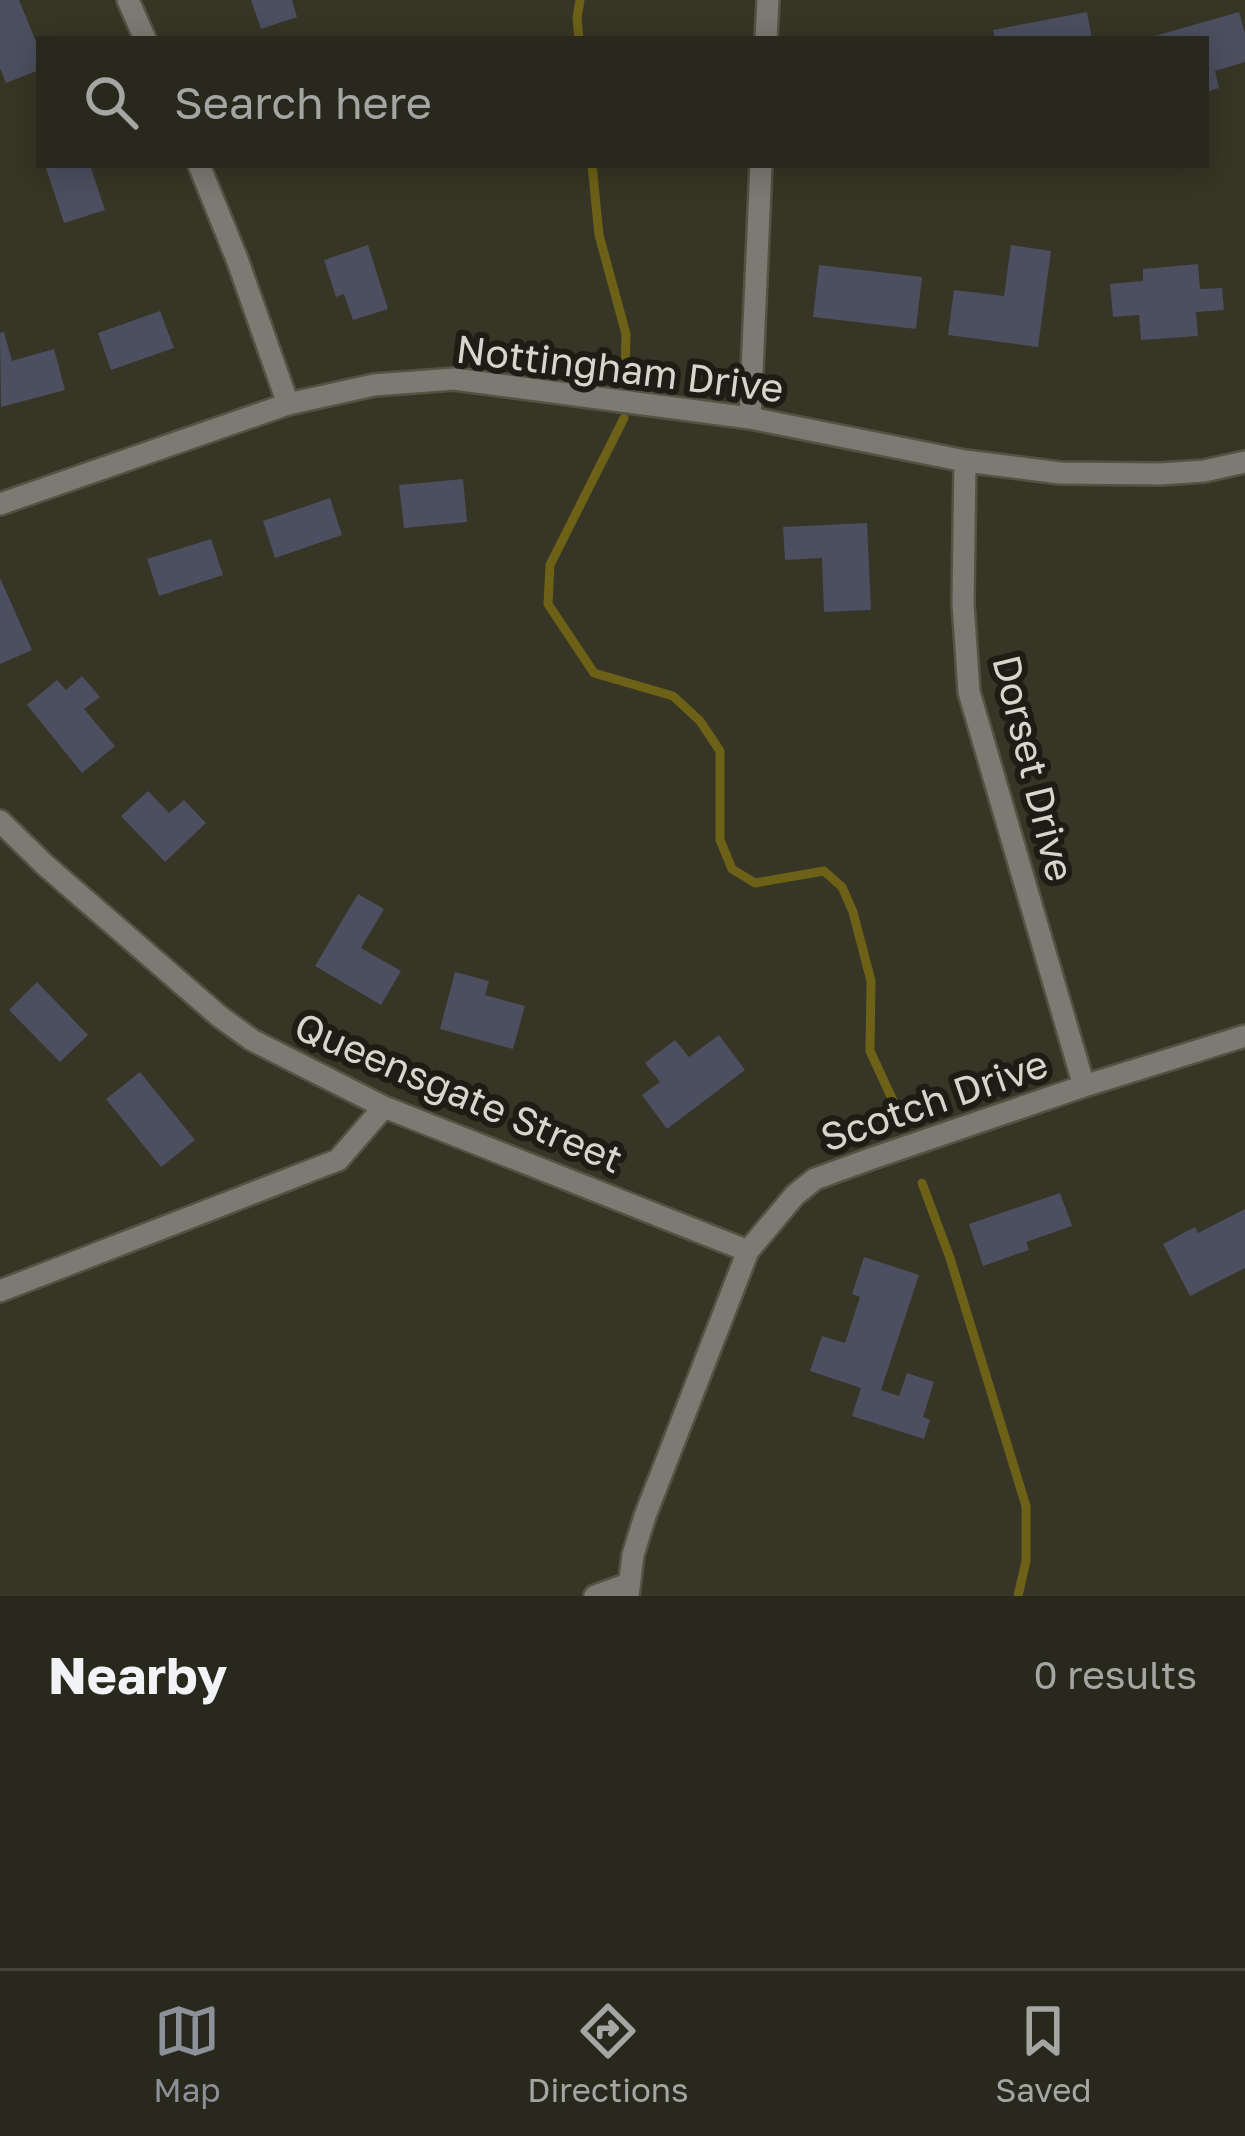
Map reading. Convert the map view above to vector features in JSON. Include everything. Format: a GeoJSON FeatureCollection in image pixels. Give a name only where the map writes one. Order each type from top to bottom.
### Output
{"type":"FeatureCollection","features":[{"type":"Feature","properties":{"kind":"street"},"geometry":{"type":"LineString","coordinates":[[128,0],[145,36]]}},
{"type":"Feature","properties":{"kind":"street"},"geometry":{"type":"LineString","coordinates":[[766,36],[768,0]]}},
{"type":"Feature","properties":{"kind":"street"},"geometry":{"type":"LineString","coordinates":[[200,168],[288,404]]}},
{"type":"Feature","properties":{"kind":"street"},"geometry":{"type":"LineString","coordinates":[[750,418],[761,168]]}},
{"type":"Feature","properties":{"kind":"street","name":"Nottingham Drive"},"geometry":{"type":"LineString","coordinates":[[0,504],[288,404],[374,385],[454,380],[750,418],[964,461],[1060,473],[1160,474],[1245,462]]}},
{"type":"Feature","properties":{"kind":"street","name":"Dorset Drive"},"geometry":{"type":"LineString","coordinates":[[964,461],[963,603],[969,692],[1084,1086]]}},
{"type":"Feature","properties":{"kind":"street","name":"Queensgate Street"},"geometry":{"type":"LineString","coordinates":[[0,820],[46,865],[252,1040],[384,1107],[748,1251]]}},
{"type":"Feature","properties":{"kind":"street","name":"Scotch Drive"},"geometry":{"type":"LineString","coordinates":[[628,1590],[645,1516],[748,1251],[795,1195],[815,1179],[1245,1036]]}},
{"type":"Feature","properties":{"kind":"street"},"geometry":{"type":"LineString","coordinates":[[0,1291],[338,1160],[384,1107]]}},
{"type":"Feature","properties":{"kind":"street"},"geometry":{"type":"LineString","coordinates":[[595,1596],[628,1590]]}},
{"type":"Feature","properties":{"kind":"building"},"geometry":{"type":"Polygon","coordinates":[[[0,0],[19,0],[36,42],[36,71],[6,83],[0,68],[0,0]]]}},
{"type":"Feature","properties":{"kind":"building"},"geometry":{"type":"Polygon","coordinates":[[[251,0],[292,0],[297,17],[261,29],[251,0]]]}},
{"type":"Feature","properties":{"kind":"building"},"geometry":{"type":"Polygon","coordinates":[[[1087,12],[1091,36],[994,36],[993,30],[1087,12]]]}},
{"type":"Feature","properties":{"kind":"building"},"geometry":{"type":"Polygon","coordinates":[[[1239,12],[1245,62],[1215,71],[1219,88],[1209,91],[1209,36],[1155,36],[1239,12]]]}},
{"type":"Feature","properties":{"kind":"building"},"geometry":{"type":"Polygon","coordinates":[[[46,168],[91,168],[105,210],[64,223],[46,168]]]}},
{"type":"Feature","properties":{"kind":"building"},"geometry":{"type":"Polygon","coordinates":[[[368,245],[388,309],[353,320],[344,294],[336,297],[324,260],[368,245]]]}},
{"type":"Feature","properties":{"kind":"building"},"geometry":{"type":"Polygon","coordinates":[[[1011,245],[1051,251],[1038,347],[948,335],[954,290],[1004,296],[1011,245]]]}},
{"type":"Feature","properties":{"kind":"building"},"geometry":{"type":"Polygon","coordinates":[[[1198,264],[1200,289],[1222,288],[1224,310],[1196,312],[1198,336],[1141,340],[1139,315],[1113,317],[1110,284],[1143,281],[1143,269],[1198,264]]]}},
{"type":"Feature","properties":{"kind":"building"},"geometry":{"type":"Polygon","coordinates":[[[819,265],[922,277],[916,329],[813,317],[819,265]]]}},
{"type":"Feature","properties":{"kind":"building"},"geometry":{"type":"Polygon","coordinates":[[[160,311],[174,348],[111,370],[98,333],[160,311]]]}},
{"type":"Feature","properties":{"kind":"building"},"geometry":{"type":"Polygon","coordinates":[[[4,332],[12,361],[54,349],[65,390],[1,407],[0,333],[4,332]]]}},
{"type":"Feature","properties":{"kind":"building"},"geometry":{"type":"Polygon","coordinates":[[[463,479],[467,522],[404,528],[399,485],[463,479]]]}},
{"type":"Feature","properties":{"kind":"building"},"geometry":{"type":"Polygon","coordinates":[[[330,498],[342,535],[275,558],[263,521],[330,498]]]}},
{"type":"Feature","properties":{"kind":"building"},"geometry":{"type":"Polygon","coordinates":[[[867,523],[871,610],[824,612],[822,558],[785,560],[783,527],[867,523]]]}},
{"type":"Feature","properties":{"kind":"building"},"geometry":{"type":"Polygon","coordinates":[[[211,539],[223,575],[159,596],[147,559],[211,539]]]}},
{"type":"Feature","properties":{"kind":"building"},"geometry":{"type":"Polygon","coordinates":[[[0,578],[32,650],[0,664],[0,578]]]}},
{"type":"Feature","properties":{"kind":"building"},"geometry":{"type":"Polygon","coordinates":[[[82,676],[100,697],[84,709],[115,746],[82,773],[27,705],[57,680],[66,690],[82,676]]]}},
{"type":"Feature","properties":{"kind":"building"},"geometry":{"type":"Polygon","coordinates":[[[148,791],[169,813],[184,800],[206,823],[165,862],[121,816],[148,791]]]}},
{"type":"Feature","properties":{"kind":"building"},"geometry":{"type":"Polygon","coordinates":[[[358,894],[384,909],[361,948],[401,971],[381,1005],[315,966],[358,894]]]}},
{"type":"Feature","properties":{"kind":"building"},"geometry":{"type":"Polygon","coordinates":[[[455,972],[489,981],[485,995],[525,1006],[513,1049],[440,1029],[455,972]]]}},
{"type":"Feature","properties":{"kind":"building"},"geometry":{"type":"Polygon","coordinates":[[[37,982],[88,1035],[60,1062],[9,1010],[37,982]]]}},
{"type":"Feature","properties":{"kind":"building"},"geometry":{"type":"Polygon","coordinates":[[[719,1035],[745,1070],[667,1129],[642,1095],[660,1082],[645,1063],[675,1040],[689,1057],[719,1035]]]}},
{"type":"Feature","properties":{"kind":"building"},"geometry":{"type":"Polygon","coordinates":[[[140,1072],[195,1140],[161,1167],[106,1099],[140,1072]]]}},
{"type":"Feature","properties":{"kind":"building"},"geometry":{"type":"Polygon","coordinates":[[[1060,1193],[1072,1226],[1026,1242],[1029,1250],[983,1266],[969,1224],[1060,1193]]]}},
{"type":"Feature","properties":{"kind":"building"},"geometry":{"type":"Polygon","coordinates":[[[1245,1209],[1245,1268],[1190,1296],[1163,1244],[1195,1227],[1198,1233],[1245,1209]]]}},
{"type":"Feature","properties":{"kind":"building"},"geometry":{"type":"Polygon","coordinates":[[[864,1257],[919,1275],[881,1390],[899,1396],[907,1373],[934,1382],[923,1417],[930,1420],[924,1439],[852,1416],[861,1388],[810,1371],[822,1336],[845,1343],[860,1297],[852,1294],[864,1257]]]}},
{"type":"Feature","properties":{"kind":"waterway"},"geometry":{"type":"LineString","coordinates":[[579,36],[580,0]]}},
{"type":"Feature","properties":{"kind":"waterway"},"geometry":{"type":"LineString","coordinates":[[592,168],[599,235],[626,334],[625,377]]}},
{"type":"Feature","properties":{"kind":"waterway"},"geometry":{"type":"LineString","coordinates":[[624,418],[550,565],[548,604],[594,673],[673,696],[700,721],[720,751],[720,840],[732,869],[755,883],[824,871],[842,887],[871,981],[870,1051],[895,1105]]}},
{"type":"Feature","properties":{"kind":"waterway"},"geometry":{"type":"LineString","coordinates":[[922,1183],[950,1258],[1026,1506],[1026,1561],[1018,1596]]}}]}
